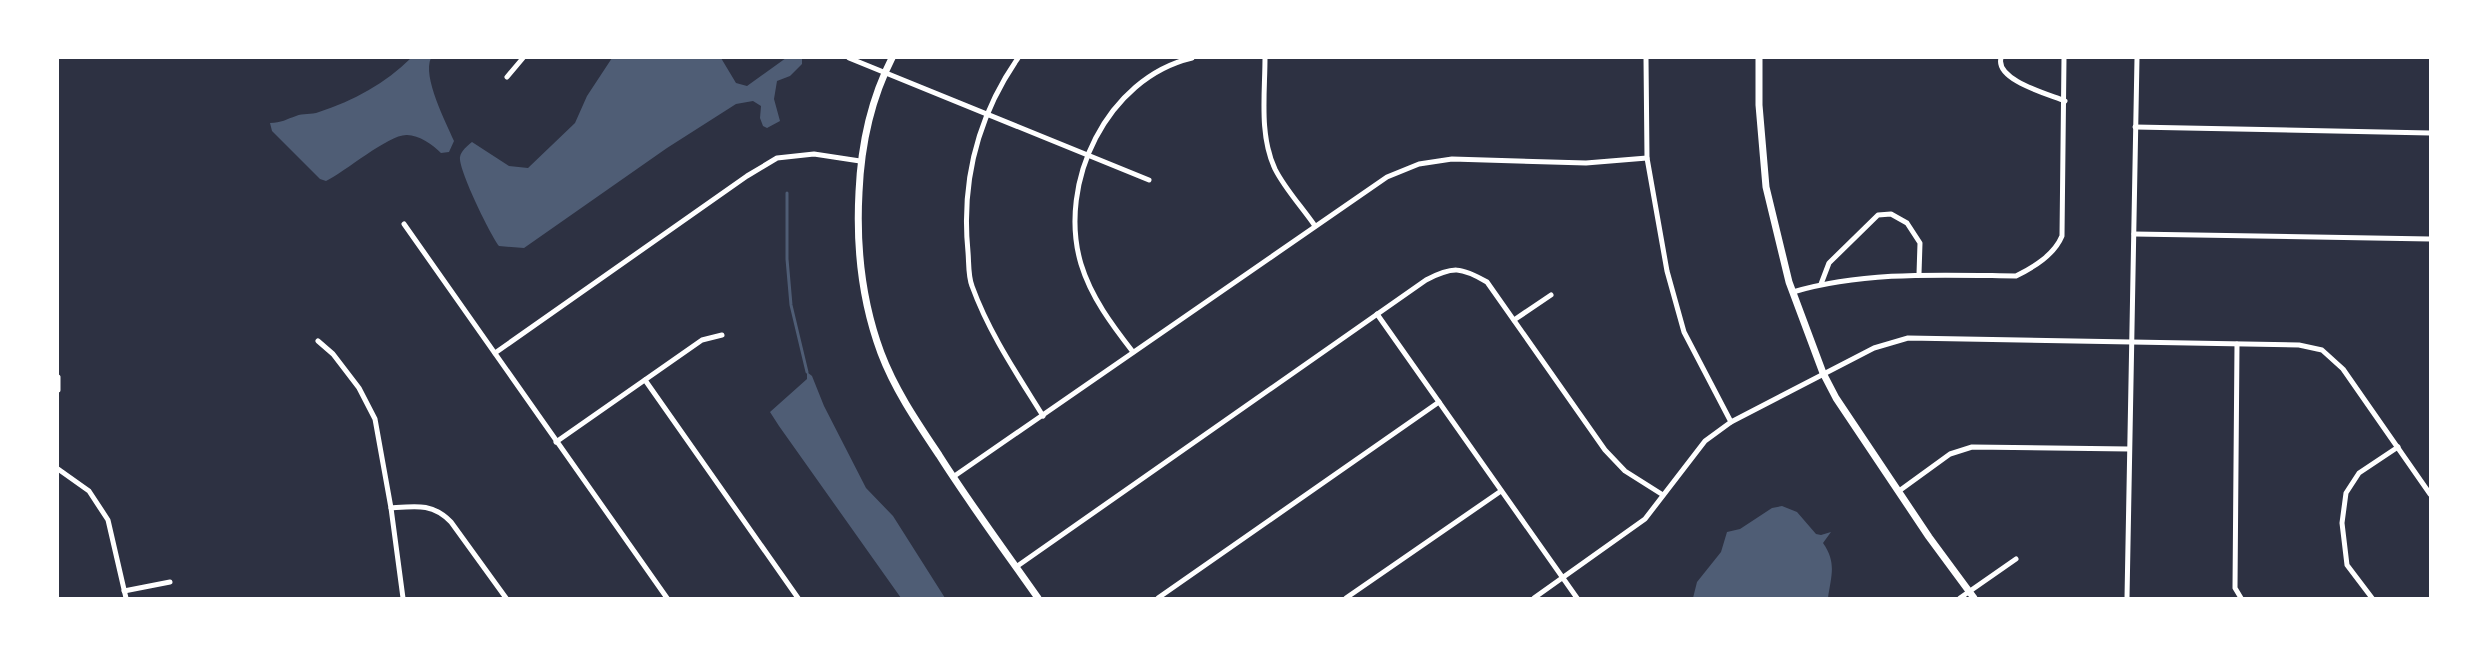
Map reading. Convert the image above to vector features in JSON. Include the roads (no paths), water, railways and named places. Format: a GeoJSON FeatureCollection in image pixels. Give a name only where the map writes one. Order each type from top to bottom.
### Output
{"type":"FeatureCollection","features":[{"type":"Feature","properties":{"kind":"street"},"geometry":{"type":"LineString","coordinates":[[507,77],[523,58]]}},
{"type":"Feature","properties":{"kind":"street"},"geometry":{"type":"LineString","coordinates":[[849,58],[1148,180]]}},
{"type":"Feature","properties":{"kind":"street"},"geometry":{"type":"LineString","coordinates":[[892,58],[885,72],[869,118],[860,161],[858,217],[860,261],[868,310],[881,353],[906,406],[953,478],[1038,598]]}},
{"type":"Feature","properties":{"kind":"street"},"geometry":{"type":"LineString","coordinates":[[1018,58],[986,114],[971,168],[966,220],[970,284],[995,340],[1043,416]]}},
{"type":"Feature","properties":{"kind":"street"},"geometry":{"type":"LineString","coordinates":[[1133,352],[1113,326],[1090,289],[1081,262],[1075,214],[1080,175],[1087,156],[1105,122],[1128,94],[1152,76],[1192,58]]}},
{"type":"Feature","properties":{"kind":"street"},"geometry":{"type":"LineString","coordinates":[[1265,58],[1265,127],[1269,152],[1280,178],[1315,226]]}},
{"type":"Feature","properties":{"kind":"street"},"geometry":{"type":"LineString","coordinates":[[1646,58],[1647,158],[1667,271],[1684,332],[1731,422]]}},
{"type":"Feature","properties":{"kind":"street"},"geometry":{"type":"LineString","coordinates":[[1759,58],[1759,105],[1766,187],[1793,292],[1823,373],[1836,398],[1929,537],[1974,598]]}},
{"type":"Feature","properties":{"kind":"street"},"geometry":{"type":"LineString","coordinates":[[2001,58],[2004,72],[2012,79],[2065,101]]}},
{"type":"Feature","properties":{"kind":"street"},"geometry":{"type":"LineString","coordinates":[[1793,292],[1821,284],[1919,274],[2016,276],[2032,268],[2058,245],[2062,236],[2064,58]]}},
{"type":"Feature","properties":{"kind":"street"},"geometry":{"type":"LineString","coordinates":[[2127,598],[2137,58]]}},
{"type":"Feature","properties":{"kind":"street"},"geometry":{"type":"LineString","coordinates":[[2135,127],[2430,133]]}},
{"type":"Feature","properties":{"kind":"street"},"geometry":{"type":"LineString","coordinates":[[495,353],[747,176],[777,158],[814,154],[860,161]]}},
{"type":"Feature","properties":{"kind":"street"},"geometry":{"type":"LineString","coordinates":[[953,478],[1387,177],[1419,164],[1452,159],[1586,163],[1647,158]]}},
{"type":"Feature","properties":{"kind":"street"},"geometry":{"type":"LineString","coordinates":[[1821,284],[1829,262],[1878,215],[1891,214],[1907,223],[1920,243],[1919,274]]}},
{"type":"Feature","properties":{"kind":"street"},"geometry":{"type":"LineString","coordinates":[[404,224],[667,598]]}},
{"type":"Feature","properties":{"kind":"street"},"geometry":{"type":"LineString","coordinates":[[2134,234],[2430,240]]}},
{"type":"Feature","properties":{"kind":"street"},"geometry":{"type":"LineString","coordinates":[[1016,567],[1426,280],[1445,270],[1468,270],[1487,282],[1604,450],[1625,471],[1663,495]]}},
{"type":"Feature","properties":{"kind":"street"},"geometry":{"type":"LineString","coordinates":[[1514,320],[1551,295]]}},
{"type":"Feature","properties":{"kind":"street"},"geometry":{"type":"LineString","coordinates":[[1377,314],[1577,598]]}},
{"type":"Feature","properties":{"kind":"street"},"geometry":{"type":"LineString","coordinates":[[556,442],[702,340],[722,335]]}},
{"type":"Feature","properties":{"kind":"street"},"geometry":{"type":"LineString","coordinates":[[1534,598],[1645,519],[1705,441],[1731,422],[1874,348],[1908,338],[2299,345],[2322,350],[2343,369],[2430,494]]}},
{"type":"Feature","properties":{"kind":"street"},"geometry":{"type":"LineString","coordinates":[[318,341],[333,354],[370,405],[379,436],[403,598]]}},
{"type":"Feature","properties":{"kind":"street"},"geometry":{"type":"LineString","coordinates":[[2237,344],[2235,588],[2241,598]]}},
{"type":"Feature","properties":{"kind":"street"},"geometry":{"type":"LineString","coordinates":[[58,377],[58,390]]}},
{"type":"Feature","properties":{"kind":"street"},"geometry":{"type":"LineString","coordinates":[[645,380],[798,598]]}},
{"type":"Feature","properties":{"kind":"street"},"geometry":{"type":"LineString","coordinates":[[1158,598],[1439,402]]}},
{"type":"Feature","properties":{"kind":"street"},"geometry":{"type":"LineString","coordinates":[[1899,490],[1950,454],[1972,447],[2129,449]]}},
{"type":"Feature","properties":{"kind":"street"},"geometry":{"type":"LineString","coordinates":[[2372,598],[2347,564],[2342,523],[2346,493],[2359,473],[2398,447]]}},
{"type":"Feature","properties":{"kind":"street"},"geometry":{"type":"LineString","coordinates":[[58,469],[90,492],[108,520],[126,598]]}},
{"type":"Feature","properties":{"kind":"street"},"geometry":{"type":"LineString","coordinates":[[1346,598],[1501,491]]}},
{"type":"Feature","properties":{"kind":"street"},"geometry":{"type":"LineString","coordinates":[[391,508],[421,505],[443,513],[506,598]]}},
{"type":"Feature","properties":{"kind":"street"},"geometry":{"type":"LineString","coordinates":[[1960,598],[2016,559]]}},
{"type":"Feature","properties":{"kind":"street"},"geometry":{"type":"LineString","coordinates":[[124,591],[170,582]]}},
{"type":"Feature","properties":{"kind":"water"},"geometry":{"type":"Polygon","coordinates":[[[411,58],[431,58],[429,66],[432,88],[454,141],[449,152],[441,153],[430,144],[412,135],[399,136],[389,140],[326,181],[320,179],[272,131],[270,123],[319,112],[356,97],[380,83],[411,58]]]}},
{"type":"Feature","properties":{"kind":"water"},"geometry":{"type":"Polygon","coordinates":[[[612,58],[721,58],[736,83],[747,86],[786,58],[802,58],[802,64],[790,76],[777,81],[774,99],[780,121],[767,128],[763,126],[760,118],[761,106],[753,101],[736,104],[667,148],[524,248],[499,246],[482,216],[469,187],[461,164],[460,157],[462,153],[472,142],[509,166],[528,168],[575,123],[587,96],[612,58]]]}},
{"type":"Feature","properties":{"kind":"water"},"geometry":{"type":"Polygon","coordinates":[[[807,372],[812,376],[824,406],[866,488],[893,516],[945,598],[901,598],[770,412],[807,379],[807,372]]]}},
{"type":"Feature","properties":{"kind":"water"},"geometry":{"type":"Polygon","coordinates":[[[1782,506],[1797,512],[1816,534],[1821,535],[1831,532],[1823,543],[1832,563],[1828,598],[1693,598],[1697,582],[1721,552],[1727,532],[1740,529],[1772,508],[1782,506]]]}},
{"type":"Feature","properties":{"kind":"waterway"},"geometry":{"type":"LineString","coordinates":[[787,193],[787,259],[791,305],[807,372]]}}]}
